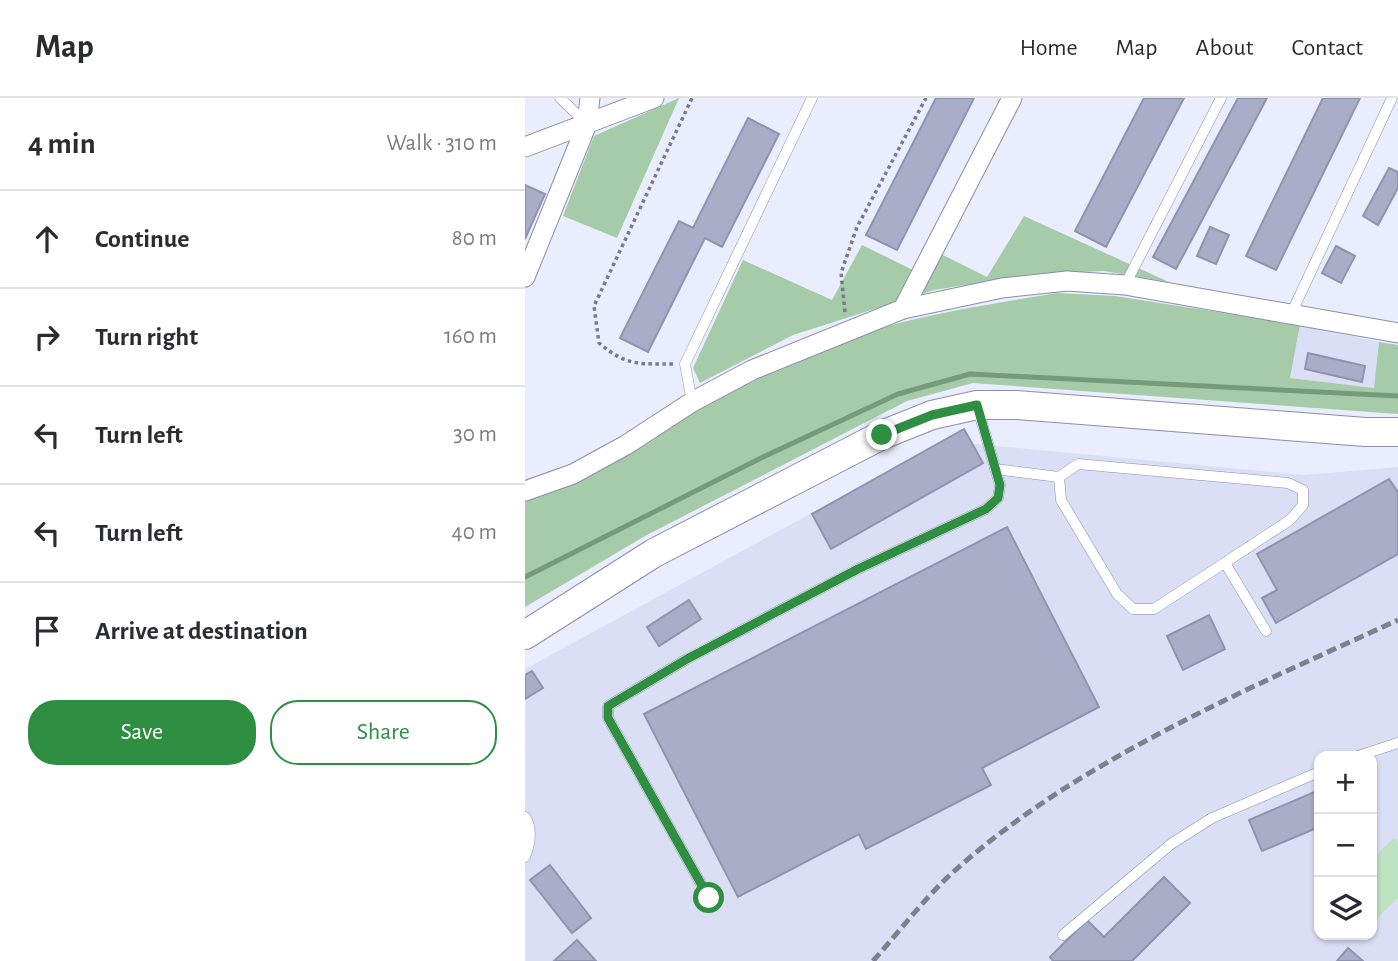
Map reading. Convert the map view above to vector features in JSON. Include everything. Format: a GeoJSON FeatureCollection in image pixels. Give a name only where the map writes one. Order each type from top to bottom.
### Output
{"type":"FeatureCollection","features":[{"type":"Feature","properties":{"kind":"street"},"geometry":{"type":"LineString","coordinates":[[525,277],[587,124],[590,98]]}},
{"type":"Feature","properties":{"kind":"street"},"geometry":{"type":"LineString","coordinates":[[525,147],[654,98]]}},
{"type":"Feature","properties":{"kind":"street"},"geometry":{"type":"LineString","coordinates":[[902,309],[1012,98]]}},
{"type":"Feature","properties":{"kind":"street"},"geometry":{"type":"LineString","coordinates":[[525,491],[573,474],[626,445],[692,401],[752,370],[902,309],[1002,288],[1067,281],[1125,285],[1292,312],[1398,333]]}},
{"type":"Feature","properties":{"kind":"street"},"geometry":{"type":"LineString","coordinates":[[525,635],[654,553],[882,435],[932,415],[977,405],[1398,432]]}},
{"type":"Feature","properties":{"kind":"lane"},"geometry":{"type":"LineString","coordinates":[[560,98],[587,124]]}},
{"type":"Feature","properties":{"kind":"lane"},"geometry":{"type":"LineString","coordinates":[[692,401],[685,364],[812,98]]}},
{"type":"Feature","properties":{"kind":"lane"},"geometry":{"type":"LineString","coordinates":[[1125,285],[1221,98]]}},
{"type":"Feature","properties":{"kind":"lane"},"geometry":{"type":"LineString","coordinates":[[1292,312],[1392,98]]}},
{"type":"Feature","properties":{"kind":"lane"},"geometry":{"type":"LineString","coordinates":[[709,898],[608,718],[608,706],[687,659],[846,575],[986,509],[998,498],[1000,485],[977,405]]}},
{"type":"Feature","properties":{"kind":"lane"},"geometry":{"type":"LineString","coordinates":[[995,470],[1059,477],[1078,464],[1288,483],[1303,491],[1303,505],[1290,520],[1154,609],[1133,609],[1117,594],[1061,500],[1059,477]]}},
{"type":"Feature","properties":{"kind":"lane"},"geometry":{"type":"LineString","coordinates":[[1224,563],[1266,631]]}},
{"type":"Feature","properties":{"kind":"lane"},"geometry":{"type":"LineString","coordinates":[[1373,751],[1398,743]]}},
{"type":"Feature","properties":{"kind":"lane"},"geometry":{"type":"LineString","coordinates":[[1063,935],[1171,844],[1212,818],[1314,774]]}},
{"type":"Feature","properties":{"kind":"lane"},"geometry":{"type":"LineString","coordinates":[[525,817],[530,825],[530,844],[525,857]]}},
{"type":"Feature","properties":{"kind":"path"},"geometry":{"type":"LineString","coordinates":[[685,364],[638,364],[619,360],[599,343],[594,306],[692,98]]}},
{"type":"Feature","properties":{"kind":"path"},"geometry":{"type":"LineString","coordinates":[[847,332],[841,273],[857,228],[926,98]]}},
{"type":"Feature","properties":{"kind":"shaded area"},"geometry":{"type":"Polygon","coordinates":[[[1300,325],[1379,342],[1375,388],[1290,378],[1300,325]]]}},
{"type":"Feature","properties":{"kind":"shaded area"},"geometry":{"type":"Polygon","coordinates":[[[944,441],[1305,475],[1398,467],[1398,961],[525,961],[525,669],[944,441]]]}},
{"type":"Feature","properties":{"kind":"green space"},"geometry":{"type":"Polygon","coordinates":[[[679,98],[617,238],[563,216],[594,136],[679,98]]]}},
{"type":"Feature","properties":{"kind":"green space"},"geometry":{"type":"Polygon","coordinates":[[[1024,216],[1169,282],[1104,271],[1034,274],[934,290],[793,335],[700,383],[693,368],[743,260],[832,300],[862,245],[929,278],[941,254],[987,277],[1024,216]]]}},
{"type":"Feature","properties":{"kind":"green space"},"geometry":{"type":"Polygon","coordinates":[[[1056,293],[1115,296],[1300,325],[1290,378],[1374,388],[1379,342],[1398,345],[1398,414],[973,383],[907,401],[645,536],[525,607],[525,501],[584,476],[751,382],[842,342],[918,318],[1056,293]]]}},
{"type":"Feature","properties":{"kind":"green space"},"geometry":{"type":"Polygon","coordinates":[[[1394,838],[1398,841],[1398,898],[1377,918],[1377,877],[1377,854],[1394,838]]]}},
{"type":"Feature","properties":{"kind":"building"},"geometry":{"type":"Polygon","coordinates":[[[936,98],[974,98],[897,250],[866,235],[936,98]]]}},
{"type":"Feature","properties":{"kind":"building"},"geometry":{"type":"Polygon","coordinates":[[[1144,98],[1184,98],[1106,247],[1075,231],[1144,98]]]}},
{"type":"Feature","properties":{"kind":"building"},"geometry":{"type":"Polygon","coordinates":[[[1238,98],[1267,98],[1176,269],[1153,257],[1238,98]]]}},
{"type":"Feature","properties":{"kind":"building"},"geometry":{"type":"Polygon","coordinates":[[[1323,98],[1360,98],[1276,270],[1246,256],[1323,98]]]}},
{"type":"Feature","properties":{"kind":"building"},"geometry":{"type":"Polygon","coordinates":[[[748,118],[779,134],[722,247],[705,238],[648,352],[620,338],[679,221],[693,228],[748,118]]]}},
{"type":"Feature","properties":{"kind":"building"},"geometry":{"type":"Polygon","coordinates":[[[1389,168],[1398,172],[1398,188],[1378,225],[1363,216],[1389,168]]]}},
{"type":"Feature","properties":{"kind":"building"},"geometry":{"type":"Polygon","coordinates":[[[525,185],[545,194],[525,239],[525,185]]]}},
{"type":"Feature","properties":{"kind":"building"},"geometry":{"type":"Polygon","coordinates":[[[1210,227],[1229,235],[1216,264],[1197,256],[1210,227]]]}},
{"type":"Feature","properties":{"kind":"building"},"geometry":{"type":"Polygon","coordinates":[[[1336,246],[1355,256],[1341,283],[1322,273],[1336,246]]]}},
{"type":"Feature","properties":{"kind":"building"},"geometry":{"type":"Polygon","coordinates":[[[1308,353],[1365,366],[1362,382],[1305,369],[1308,353]]]}},
{"type":"Feature","properties":{"kind":"building"},"geometry":{"type":"Polygon","coordinates":[[[964,429],[983,463],[831,549],[812,514],[964,429]]]}},
{"type":"Feature","properties":{"kind":"building"},"geometry":{"type":"Polygon","coordinates":[[[1389,479],[1398,492],[1398,554],[1276,623],[1262,598],[1277,590],[1257,554],[1389,479]]]}},
{"type":"Feature","properties":{"kind":"building"},"geometry":{"type":"Polygon","coordinates":[[[1007,527],[1099,707],[982,768],[991,785],[866,849],[859,834],[738,897],[644,714],[1007,527]]]}},
{"type":"Feature","properties":{"kind":"building"},"geometry":{"type":"Polygon","coordinates":[[[689,600],[701,619],[659,646],[647,627],[689,600]]]}},
{"type":"Feature","properties":{"kind":"building"},"geometry":{"type":"Polygon","coordinates":[[[1209,615],[1225,649],[1183,670],[1167,636],[1209,615]]]}},
{"type":"Feature","properties":{"kind":"building"},"geometry":{"type":"Polygon","coordinates":[[[532,671],[543,688],[525,699],[525,675],[532,671]]]}},
{"type":"Feature","properties":{"kind":"building"},"geometry":{"type":"Polygon","coordinates":[[[1314,792],[1314,829],[1262,851],[1249,820],[1314,792]]]}},
{"type":"Feature","properties":{"kind":"building"},"geometry":{"type":"Polygon","coordinates":[[[550,865],[591,918],[572,933],[530,880],[550,865]]]}},
{"type":"Feature","properties":{"kind":"building"},"geometry":{"type":"Polygon","coordinates":[[[1164,877],[1190,903],[1132,961],[1053,961],[1050,957],[1087,920],[1104,937],[1164,877]]]}},
{"type":"Feature","properties":{"kind":"building"},"geometry":{"type":"Polygon","coordinates":[[[577,940],[596,961],[554,961],[577,940]]]}},
{"type":"Feature","properties":{"kind":"building"},"geometry":{"type":"Polygon","coordinates":[[[1348,948],[1363,961],[1337,961],[1348,948]]]}},
{"type":"Feature","properties":{"kind":"waterway"},"geometry":{"type":"LineString","coordinates":[[525,577],[761,458],[898,394],[970,374],[1398,396]]}},
{"type":"Feature","properties":{"kind":"railway"},"geometry":{"type":"LineString","coordinates":[[873,961],[951,874],[999,834],[1052,797],[1164,731],[1398,620]]}},
{"type":"Feature","properties":{"kind":"route"},"geometry":{"type":"LineString","coordinates":[[709,898],[608,718],[608,706],[687,659],[858,569],[986,509],[998,498],[1000,485],[977,405],[932,415],[882,435]]}}]}
